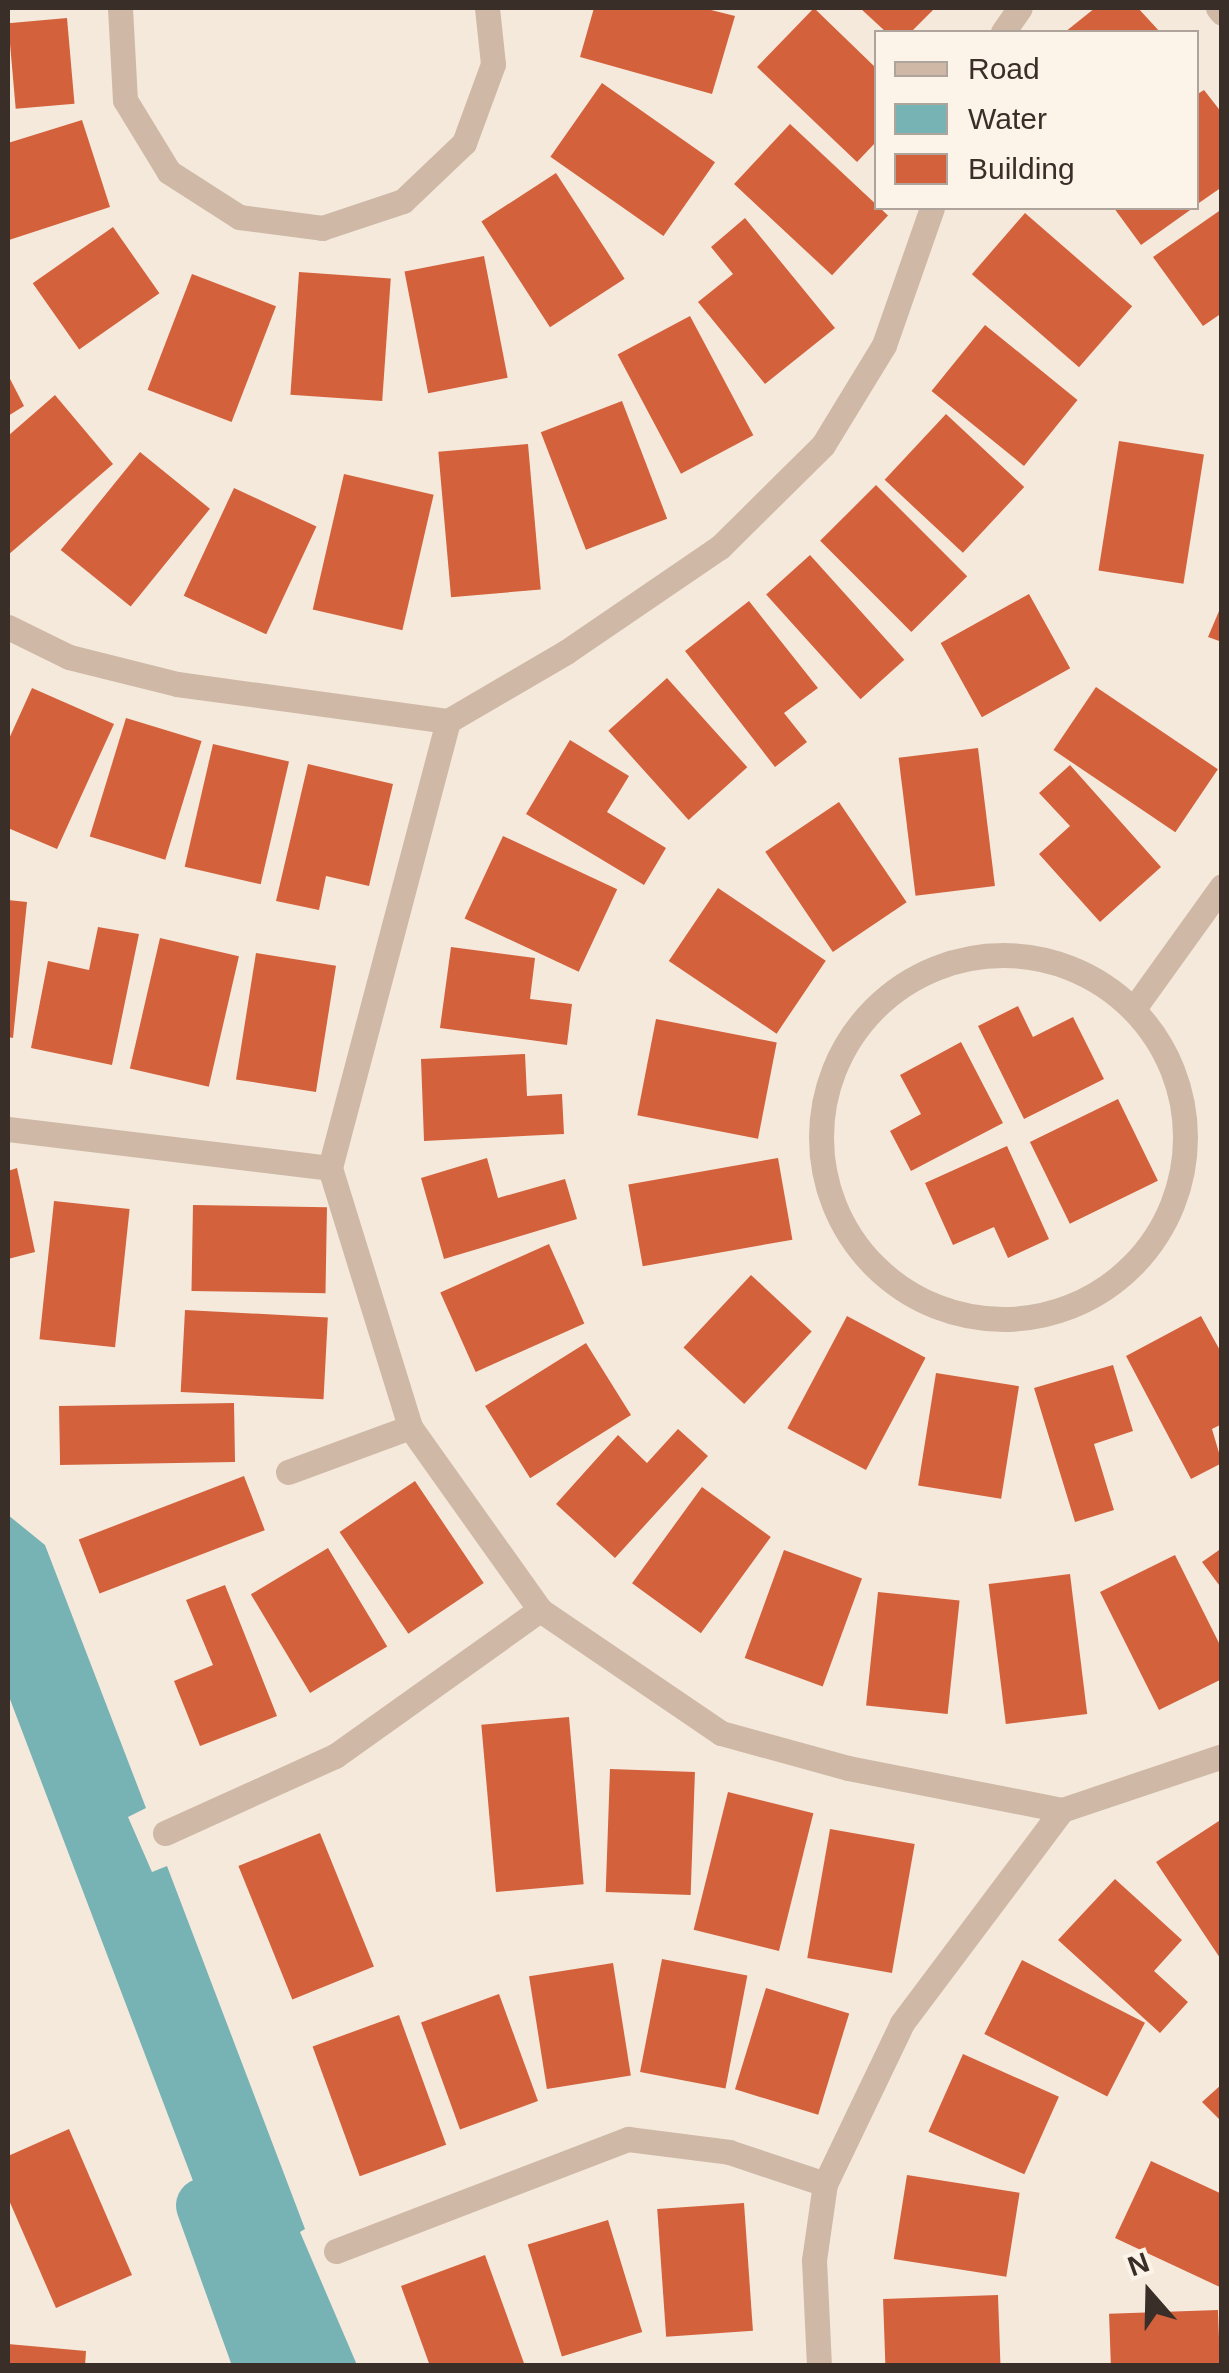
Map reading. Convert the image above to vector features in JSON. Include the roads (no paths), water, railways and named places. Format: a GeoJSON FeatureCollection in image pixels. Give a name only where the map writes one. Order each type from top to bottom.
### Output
{"type":"FeatureCollection","features":[{"type":"Feature","properties":{"kind":"street"},"geometry":{"type":"LineString","coordinates":[[120,8],[125,100],[168,172],[239,217],[322,228],[403,202],[464,143],[493,64],[487,8]]}},
{"type":"Feature","properties":{"kind":"street"},"geometry":{"type":"LineString","coordinates":[[1004,30],[1020,8]]}},
{"type":"Feature","properties":{"kind":"street"},"geometry":{"type":"LineString","coordinates":[[8,627],[70,657],[177,684],[448,721],[566,652],[720,547],[822,445],[884,345],[931,210]]}},
{"type":"Feature","properties":{"kind":"street"},"geometry":{"type":"LineString","coordinates":[[448,721],[330,1168],[410,1427],[540,1610],[721,1733],[848,1768],[1062,1810],[1222,1756]]}},
{"type":"Feature","properties":{"kind":"street"},"geometry":{"type":"LineString","coordinates":[[1135,1007],[1222,886]]}},
{"type":"Feature","properties":{"kind":"street"},"geometry":{"type":"LineString","coordinates":[[995,952],[1071,965],[1135,1007],[1176,1071],[1188,1147],[1168,1221],[1120,1281],[1050,1315],[973,1319],[901,1291],[847,1237],[820,1165],[824,1088],[860,1020],[920,972],[995,952]]}},
{"type":"Feature","properties":{"kind":"street"},"geometry":{"type":"LineString","coordinates":[[8,1130],[330,1168]]}},
{"type":"Feature","properties":{"kind":"street"},"geometry":{"type":"LineString","coordinates":[[288,1472],[410,1427]]}},
{"type":"Feature","properties":{"kind":"street"},"geometry":{"type":"LineString","coordinates":[[164,1833],[335,1756],[540,1610]]}},
{"type":"Feature","properties":{"kind":"street"},"geometry":{"type":"LineString","coordinates":[[819,2366],[814,2260],[826,2184],[902,2024],[1062,1810]]}},
{"type":"Feature","properties":{"kind":"street"},"geometry":{"type":"LineString","coordinates":[[336,2251],[628,2139],[728,2152],[826,2184]]}},
{"type":"Feature","properties":{"kind":"water"},"geometry":{"type":"Polygon","coordinates":[[[8,1515],[45,1545],[146,1808],[128,1817],[152,1872],[167,1866],[305,2229],[300,2232],[357,2365],[263,2365],[8,1694],[8,1515]]]}},
{"type":"Feature","properties":{"kind":"waterway"},"geometry":{"type":"LineString","coordinates":[[203,2205],[261,2366]]}}]}
